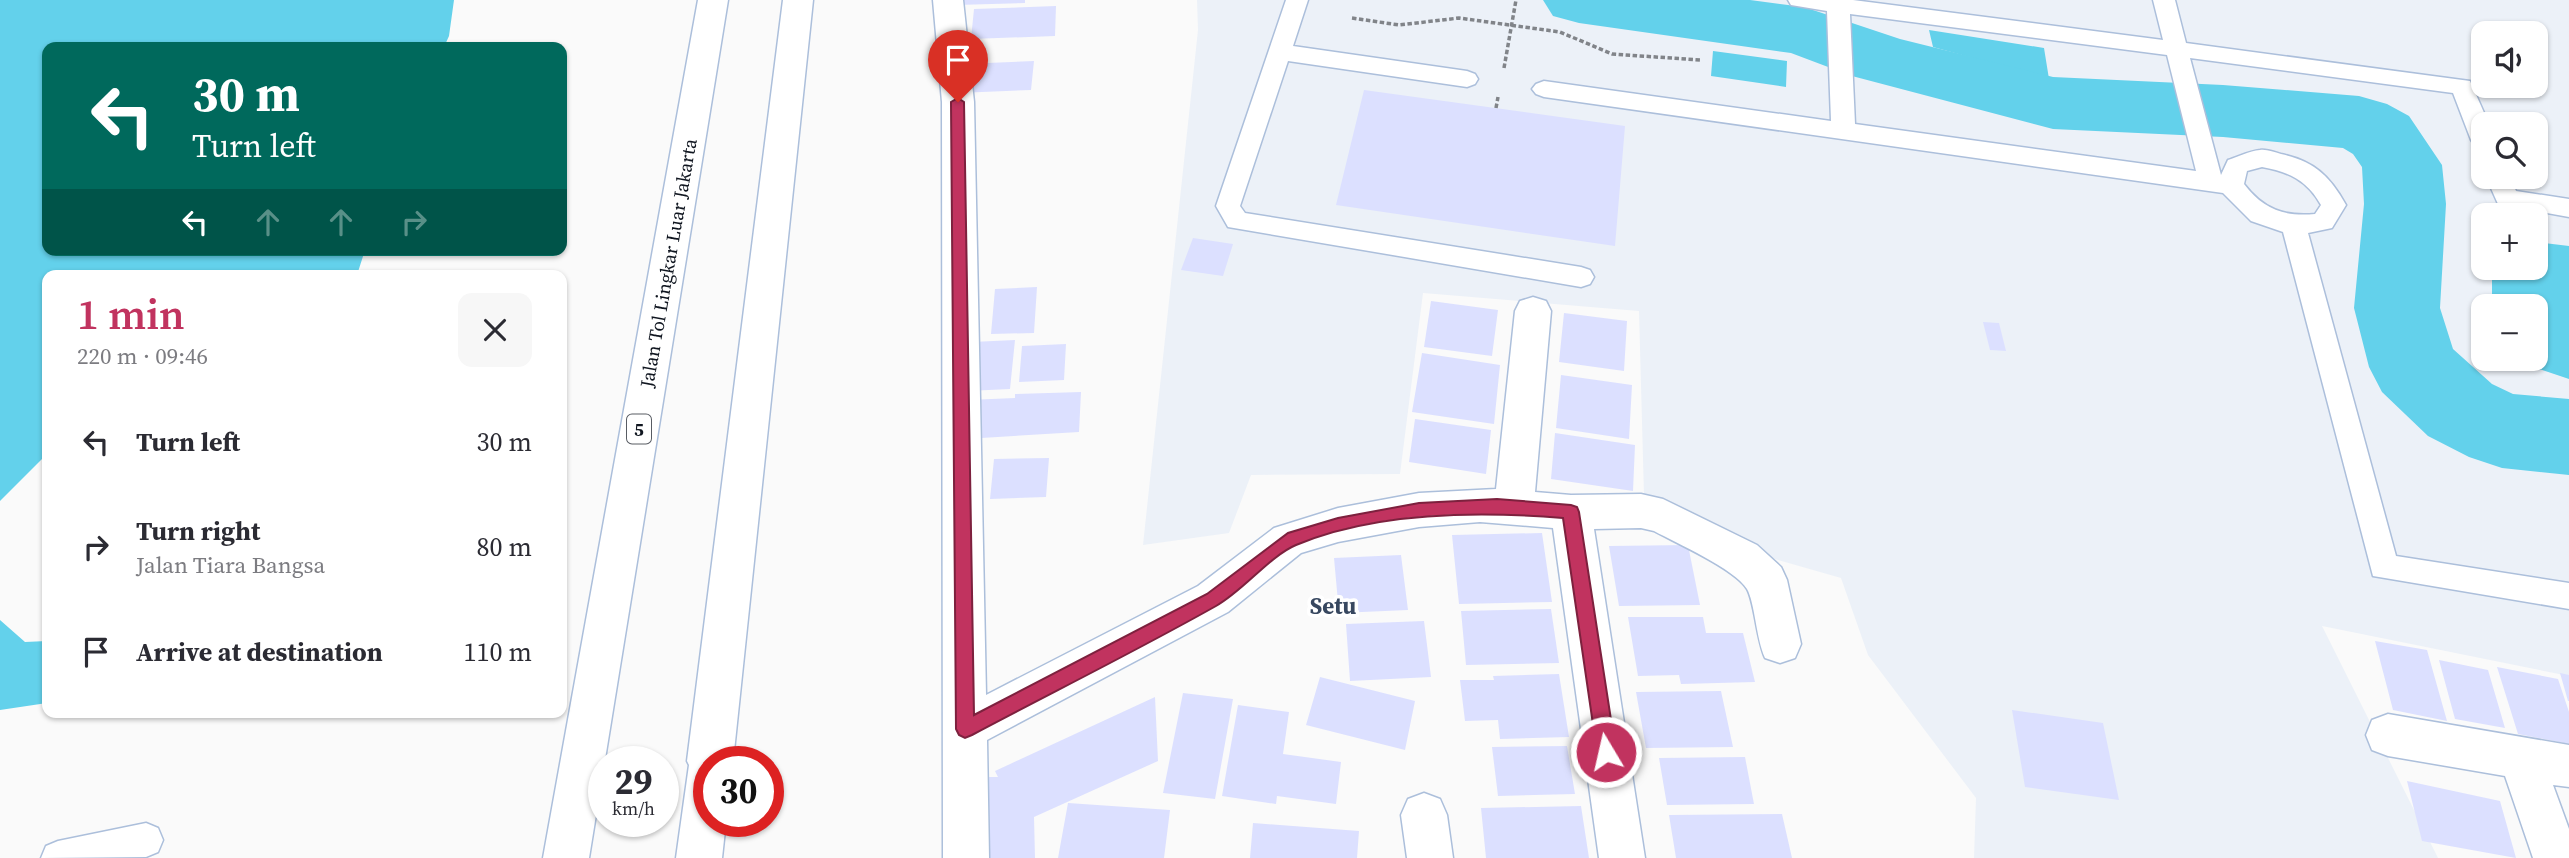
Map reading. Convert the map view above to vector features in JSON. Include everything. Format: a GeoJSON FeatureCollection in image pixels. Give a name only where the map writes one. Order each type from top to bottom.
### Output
{"type":"FeatureCollection","features":[{"type":"Feature","properties":{"kind":"main road","name":"Jalan Tol Lingkar Luar Jakarta"},"geometry":{"type":"LineString","coordinates":[[566,858],[713,0]]}},
{"type":"Feature","properties":{"kind":"main road"},"geometry":{"type":"LineString","coordinates":[[712,746],[798,0]]}},
{"type":"Feature","properties":{"kind":"main road"},"geometry":{"type":"LineString","coordinates":[[948,0],[958,102],[967,858]]}},
{"type":"Feature","properties":{"kind":"main road"},"geometry":{"type":"LineString","coordinates":[[1514,506],[1533,311]]}},
{"type":"Feature","properties":{"kind":"main road"},"geometry":{"type":"LineString","coordinates":[[965,729],[1213,599],[1288,540],[1338,525],[1419,510],[1480,505],[1571,512],[1641,511],[1663,516],[1742,558],[1766,580],[1780,644]]}},
{"type":"Feature","properties":{"kind":"main road"},"geometry":{"type":"LineString","coordinates":[[1571,512],[1622,858]]}},
{"type":"Feature","properties":{"kind":"main road"},"geometry":{"type":"LineString","coordinates":[[2388,735],[2569,766]]}},
{"type":"Feature","properties":{"kind":"main road"},"geometry":{"type":"LineString","coordinates":[[2521,758],[2556,858]]}},
{"type":"Feature","properties":{"kind":"main road"},"geometry":{"type":"LineString","coordinates":[[699,858],[701,837]]}},
{"type":"Feature","properties":{"kind":"lane"},"geometry":{"type":"LineString","coordinates":[[1799,0],[1838,8],[2177,48],[2462,86],[2472,112]]}},
{"type":"Feature","properties":{"kind":"lane"},"geometry":{"type":"LineString","coordinates":[[2164,0],[2200,138],[2221,184],[2266,218],[2294,226],[2323,222],[2334,205],[2322,183],[2294,164],[2261,158],[2237,166],[2221,184]]}},
{"type":"Feature","properties":{"kind":"lane"},"geometry":{"type":"LineString","coordinates":[[1295,6],[1228,205],[1237,221],[1581,277]]}},
{"type":"Feature","properties":{"kind":"lane"},"geometry":{"type":"LineString","coordinates":[[1838,8],[1843,131]]}},
{"type":"Feature","properties":{"kind":"lane"},"geometry":{"type":"LineString","coordinates":[[1280,52],[1467,79]]}},
{"type":"Feature","properties":{"kind":"lane"},"geometry":{"type":"LineString","coordinates":[[1544,89],[2221,184]]}},
{"type":"Feature","properties":{"kind":"lane"},"geometry":{"type":"LineString","coordinates":[[2503,189],[2507,198],[2569,208]]}},
{"type":"Feature","properties":{"kind":"lane"},"geometry":{"type":"LineString","coordinates":[[2294,226],[2384,567],[2569,596]]}},
{"type":"Feature","properties":{"kind":"lane"},"geometry":{"type":"LineString","coordinates":[[58,858],[146,840]]}},
{"type":"Feature","properties":{"kind":"path"},"geometry":{"type":"LineString","coordinates":[[1506,55],[1516,0]]}},
{"type":"Feature","properties":{"kind":"path"},"geometry":{"type":"LineString","coordinates":[[1352,18],[1399,24],[1459,18],[1560,32],[1612,54],[1700,60]]}},
{"type":"Feature","properties":{"kind":"shaded area"},"geometry":{"type":"Polygon","coordinates":[[[1197,0],[2569,0],[2569,676],[2322,626],[2438,858],[1974,858],[1976,798],[1868,655],[1841,578],[1768,557],[1644,496],[1639,311],[1423,293],[1400,474],[1251,475],[1229,533],[1143,545],[1198,30],[1197,0]]]}},
{"type":"Feature","properties":{"kind":"water"},"geometry":{"type":"Polygon","coordinates":[[[0,0],[454,0],[446,42],[42,42],[42,256],[363,256],[359,270],[42,270],[42,459],[0,501],[0,0]]]}},
{"type":"Feature","properties":{"kind":"water"},"geometry":{"type":"Polygon","coordinates":[[[1929,30],[2044,48],[2049,79],[1933,47],[1929,30]]]}},
{"type":"Feature","properties":{"kind":"water"},"geometry":{"type":"Polygon","coordinates":[[[1713,51],[1787,61],[1786,87],[1711,76],[1713,51]]]}},
{"type":"Feature","properties":{"kind":"water"},"geometry":{"type":"Polygon","coordinates":[[[2548,243],[2569,246],[2569,379],[2545,371],[2548,371],[2548,294],[2492,294],[2492,280],[2548,280],[2548,243]]]}},
{"type":"Feature","properties":{"kind":"water"},"geometry":{"type":"Polygon","coordinates":[[[0,620],[25,642],[42,641],[42,704],[0,710],[0,620]]]}},
{"type":"Feature","properties":{"kind":"building"},"geometry":{"type":"Polygon","coordinates":[[[958,0],[1025,0],[1025,3],[957,5],[958,0]]]}},
{"type":"Feature","properties":{"kind":"building"},"geometry":{"type":"Polygon","coordinates":[[[1056,6],[1055,36],[971,39],[974,9],[1056,6]]]}},
{"type":"Feature","properties":{"kind":"building"},"geometry":{"type":"Polygon","coordinates":[[[1034,61],[1031,90],[958,93],[962,64],[1034,61]]]}},
{"type":"Feature","properties":{"kind":"building"},"geometry":{"type":"Polygon","coordinates":[[[1364,90],[1625,126],[1615,246],[1336,205],[1364,90]]]}},
{"type":"Feature","properties":{"kind":"building"},"geometry":{"type":"Polygon","coordinates":[[[1193,238],[1233,244],[1223,276],[1181,270],[1193,238]]]}},
{"type":"Feature","properties":{"kind":"building"},"geometry":{"type":"Polygon","coordinates":[[[1037,287],[1034,333],[991,334],[995,289],[1037,287]]]}},
{"type":"Feature","properties":{"kind":"building"},"geometry":{"type":"Polygon","coordinates":[[[1431,301],[1498,310],[1492,356],[1424,347],[1431,301]]]}},
{"type":"Feature","properties":{"kind":"building"},"geometry":{"type":"Polygon","coordinates":[[[1564,313],[1627,321],[1624,371],[1559,362],[1564,313]]]}},
{"type":"Feature","properties":{"kind":"building"},"geometry":{"type":"Polygon","coordinates":[[[1983,322],[1999,323],[2006,351],[1990,350],[1983,322]]]}},
{"type":"Feature","properties":{"kind":"building"},"geometry":{"type":"Polygon","coordinates":[[[1015,340],[1010,389],[967,391],[972,342],[1015,340]]]}},
{"type":"Feature","properties":{"kind":"building"},"geometry":{"type":"Polygon","coordinates":[[[1066,344],[1064,380],[1019,382],[1022,346],[1066,344]]]}},
{"type":"Feature","properties":{"kind":"building"},"geometry":{"type":"Polygon","coordinates":[[[1422,353],[1500,365],[1494,424],[1412,412],[1422,353]]]}},
{"type":"Feature","properties":{"kind":"building"},"geometry":{"type":"Polygon","coordinates":[[[1561,375],[1632,385],[1629,439],[1556,428],[1561,375]]]}},
{"type":"Feature","properties":{"kind":"building"},"geometry":{"type":"Polygon","coordinates":[[[1081,392],[1079,432],[965,439],[968,400],[1015,398],[1015,394],[1081,392]]]}},
{"type":"Feature","properties":{"kind":"building"},"geometry":{"type":"Polygon","coordinates":[[[1415,419],[1491,430],[1486,474],[1409,462],[1415,419]]]}},
{"type":"Feature","properties":{"kind":"building"},"geometry":{"type":"Polygon","coordinates":[[[1555,433],[1635,445],[1633,491],[1551,479],[1555,433]]]}},
{"type":"Feature","properties":{"kind":"building"},"geometry":{"type":"Polygon","coordinates":[[[1049,458],[1046,497],[990,499],[994,459],[1049,458]]]}},
{"type":"Feature","properties":{"kind":"building"},"geometry":{"type":"Polygon","coordinates":[[[1542,533],[1552,602],[1459,604],[1452,535],[1542,533]]]}},
{"type":"Feature","properties":{"kind":"building"},"geometry":{"type":"Polygon","coordinates":[[[1688,545],[1700,605],[1619,606],[1609,546],[1688,545]]]}},
{"type":"Feature","properties":{"kind":"building"},"geometry":{"type":"Polygon","coordinates":[[[1401,555],[1408,610],[1339,613],[1334,558],[1401,555]]]}},
{"type":"Feature","properties":{"kind":"building"},"geometry":{"type":"Polygon","coordinates":[[[1551,609],[1559,663],[1466,665],[1461,611],[1551,609]]]}},
{"type":"Feature","properties":{"kind":"building"},"geometry":{"type":"Polygon","coordinates":[[[1628,617],[1703,617],[1706,633],[1743,633],[1755,682],[1681,684],[1679,675],[1638,676],[1628,617]]]}},
{"type":"Feature","properties":{"kind":"building"},"geometry":{"type":"Polygon","coordinates":[[[1424,621],[1431,677],[1350,681],[1346,624],[1424,621]]]}},
{"type":"Feature","properties":{"kind":"building"},"geometry":{"type":"Polygon","coordinates":[[[2375,641],[2427,650],[2447,721],[2393,710],[2375,641]]]}},
{"type":"Feature","properties":{"kind":"building"},"geometry":{"type":"Polygon","coordinates":[[[2439,660],[2488,670],[2505,728],[2455,719],[2439,660]]]}},
{"type":"Feature","properties":{"kind":"building"},"geometry":{"type":"Polygon","coordinates":[[[2497,667],[2558,679],[2569,712],[2569,744],[2518,734],[2497,667]]]}},
{"type":"Feature","properties":{"kind":"building"},"geometry":{"type":"Polygon","coordinates":[[[2560,673],[2569,675],[2569,701],[2568,701],[2560,673]]]}},
{"type":"Feature","properties":{"kind":"building"},"geometry":{"type":"Polygon","coordinates":[[[1559,674],[1569,737],[1500,739],[1498,720],[1465,721],[1460,680],[1559,674]]]}},
{"type":"Feature","properties":{"kind":"building"},"geometry":{"type":"Polygon","coordinates":[[[1320,677],[1415,701],[1405,750],[1306,725],[1320,677]]]}},
{"type":"Feature","properties":{"kind":"building"},"geometry":{"type":"Polygon","coordinates":[[[1721,691],[1733,747],[1646,748],[1636,692],[1721,691]]]}},
{"type":"Feature","properties":{"kind":"building"},"geometry":{"type":"Polygon","coordinates":[[[1183,693],[1233,699],[1215,799],[1163,793],[1183,693]]]}},
{"type":"Feature","properties":{"kind":"building"},"geometry":{"type":"Polygon","coordinates":[[[1155,697],[1158,761],[1034,817],[1035,858],[989,858],[988,777],[998,777],[995,771],[1155,697]]]}},
{"type":"Feature","properties":{"kind":"building"},"geometry":{"type":"Polygon","coordinates":[[[1238,705],[1289,712],[1283,754],[1341,762],[1336,804],[1277,796],[1276,804],[1222,796],[1238,705]]]}},
{"type":"Feature","properties":{"kind":"building"},"geometry":{"type":"Polygon","coordinates":[[[2012,710],[2103,723],[2119,800],[2025,787],[2012,710]]]}},
{"type":"Feature","properties":{"kind":"building"},"geometry":{"type":"Polygon","coordinates":[[[1567,746],[1575,794],[1498,796],[1492,747],[1567,746]]]}},
{"type":"Feature","properties":{"kind":"building"},"geometry":{"type":"Polygon","coordinates":[[[1745,757],[1754,804],[1667,805],[1659,758],[1745,757]]]}},
{"type":"Feature","properties":{"kind":"building"},"geometry":{"type":"Polygon","coordinates":[[[2407,781],[2500,801],[2516,858],[2422,841],[2407,781]]]}},
{"type":"Feature","properties":{"kind":"building"},"geometry":{"type":"Polygon","coordinates":[[[1068,803],[1170,810],[1164,858],[1058,858],[1068,803]]]}},
{"type":"Feature","properties":{"kind":"building"},"geometry":{"type":"Polygon","coordinates":[[[1581,806],[1589,858],[1486,858],[1481,808],[1581,806]]]}},
{"type":"Feature","properties":{"kind":"building"},"geometry":{"type":"Polygon","coordinates":[[[1782,814],[1792,858],[1676,858],[1669,815],[1782,814]]]}},
{"type":"Feature","properties":{"kind":"building"},"geometry":{"type":"Polygon","coordinates":[[[1253,823],[1359,831],[1357,858],[1250,858],[1253,823]]]}},
{"type":"Feature","properties":{"kind":"waterway"},"geometry":{"type":"LineString","coordinates":[[1579,0],[1804,31],[1879,59],[2053,103],[2223,111],[2359,123],[2381,135],[2402,165],[2405,204],[2397,308],[2414,367],[2460,410],[2502,430],[2569,437]]}},
{"type":"Feature","properties":{"kind":"district","name":"Setu"},"geometry":{"type":"Point","coordinates":[1333,606]}},
{"type":"Feature","properties":{"kind":"route"},"geometry":{"type":"LineString","coordinates":[[958,102],[965,729],[1213,599],[1288,540],[1338,525],[1419,510],[1480,505],[1514,506],[1571,512],[1606,752]]}}]}
